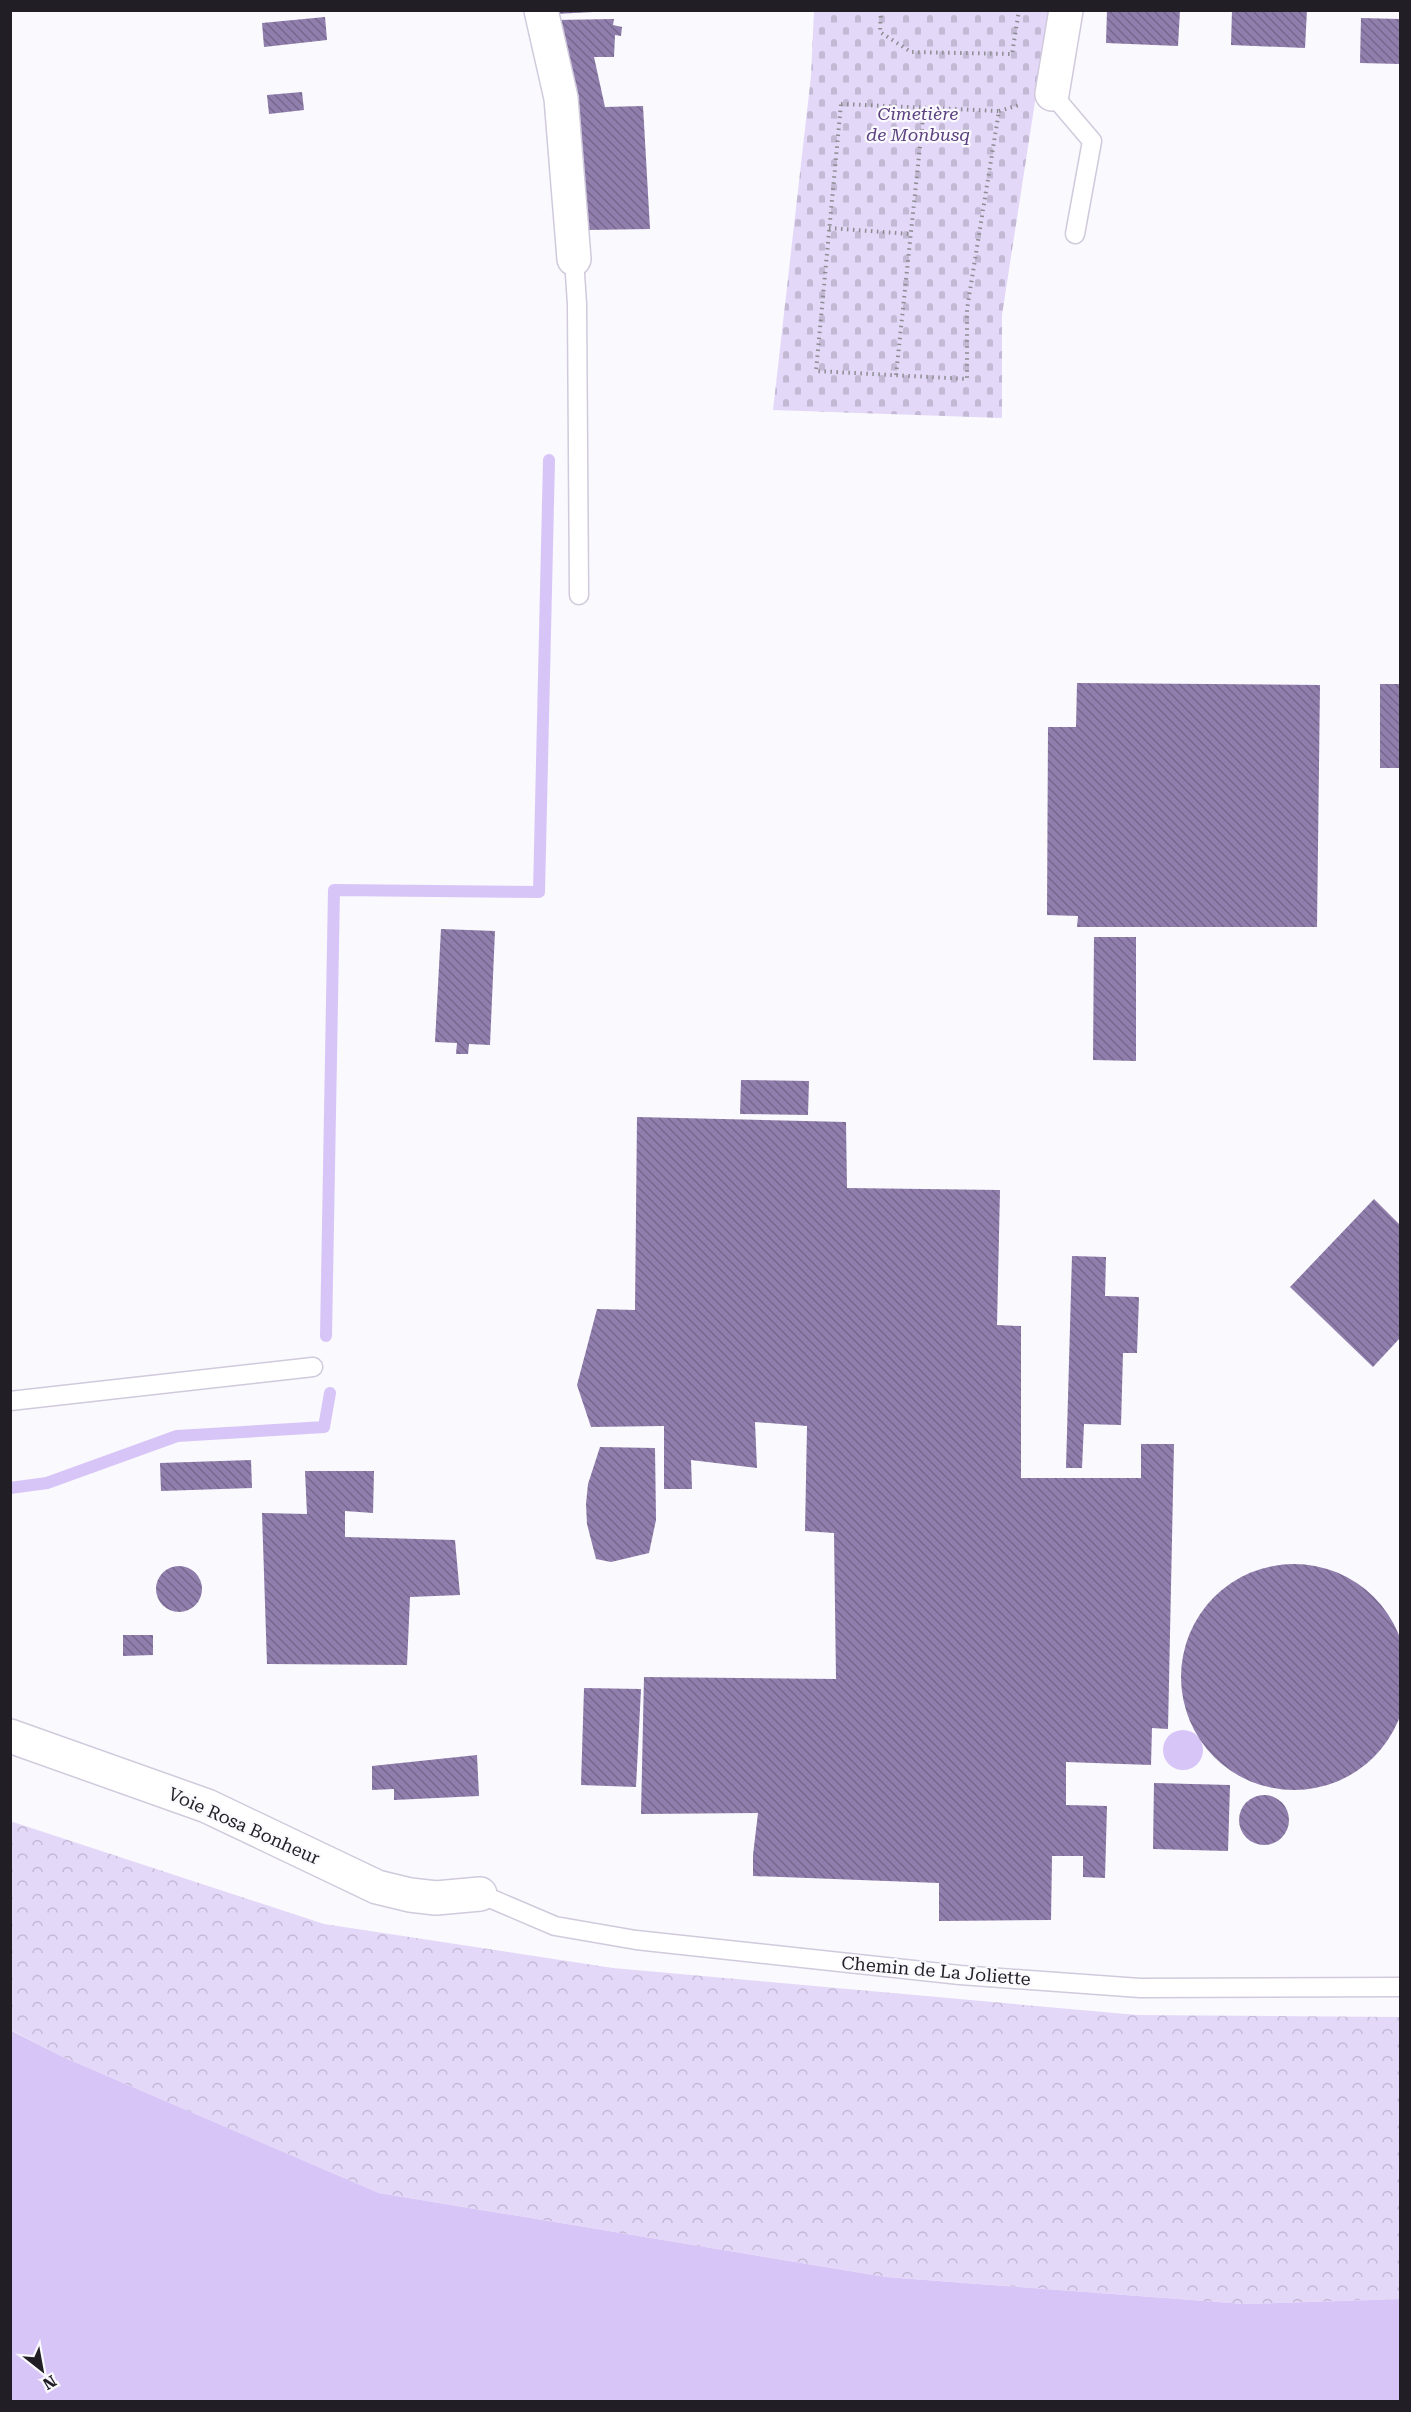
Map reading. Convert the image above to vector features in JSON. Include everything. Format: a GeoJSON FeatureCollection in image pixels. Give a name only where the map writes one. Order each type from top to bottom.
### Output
{"type":"FeatureCollection","features":[{"type":"Feature","properties":{"kind":"street"},"geometry":{"type":"LineString","coordinates":[[541,10],[561,98],[574,259]]}},
{"type":"Feature","properties":{"kind":"street"},"geometry":{"type":"LineString","coordinates":[[1052,94],[1066,10]]}},
{"type":"Feature","properties":{"kind":"street","name":"Voie Rosa Bonheur"},"geometry":{"type":"LineString","coordinates":[[10,1736],[207,1806],[377,1887],[410,1895],[436,1898],[480,1894]]}},
{"type":"Feature","properties":{"kind":"lane"},"geometry":{"type":"LineString","coordinates":[[1052,94],[1092,141],[1075,234]]}},
{"type":"Feature","properties":{"kind":"lane"},"geometry":{"type":"LineString","coordinates":[[574,259],[577,316],[579,595]]}},
{"type":"Feature","properties":{"kind":"lane"},"geometry":{"type":"LineString","coordinates":[[10,1401],[313,1367]]}},
{"type":"Feature","properties":{"kind":"lane","name":"Chemin de La Joliette"},"geometry":{"type":"LineString","coordinates":[[480,1894],[555,1926],[636,1940],[960,1975],[1140,1988],[1401,1986]]}},
{"type":"Feature","properties":{"kind":"path"},"geometry":{"type":"LineString","coordinates":[[881,10],[880,32],[911,52],[1011,54],[1019,10]]}},
{"type":"Feature","properties":{"kind":"path"},"geometry":{"type":"LineString","coordinates":[[841,104],[999,111],[967,309],[967,379],[816,370],[829,228],[841,104]]}},
{"type":"Feature","properties":{"kind":"path"},"geometry":{"type":"LineString","coordinates":[[896,375],[924,108]]}},
{"type":"Feature","properties":{"kind":"path"},"geometry":{"type":"LineString","coordinates":[[829,228],[910,234]]}},
{"type":"Feature","properties":{"kind":"green space","name":"Cimetière de Monbusq"},"geometry":{"type":"Polygon","coordinates":[[[814,11],[1049,11],[1002,315],[1002,418],[773,410],[811,76],[814,11]]]}},
{"type":"Feature","properties":{"kind":"green space"},"geometry":{"type":"Polygon","coordinates":[[[10,1821],[324,1924],[613,1968],[1137,2015],[1400,2017],[1400,2299],[1245,2304],[886,2277],[379,2193],[63,2057],[11,2030],[10,1821]]]}},
{"type":"Feature","properties":{"kind":"shaded area"},"geometry":{"type":"Polygon","coordinates":[[[1183,1730],[1191,1731],[1197,1736],[1202,1742],[1202,1758],[1197,1764],[1191,1769],[1183,1770],[1175,1769],[1169,1764],[1164,1758],[1163,1750],[1164,1742],[1169,1736],[1175,1731],[1183,1730]]]}},
{"type":"Feature","properties":{"kind":"shaded area"},"geometry":{"type":"Polygon","coordinates":[[[10,2030],[63,2057],[379,2193],[886,2277],[1245,2304],[1400,2299],[1400,2401],[11,2401],[10,2030]]]}},
{"type":"Feature","properties":{"kind":"building"},"geometry":{"type":"Polygon","coordinates":[[[555,10],[593,10],[593,12],[555,14],[555,10]]]}},
{"type":"Feature","properties":{"kind":"building"},"geometry":{"type":"Polygon","coordinates":[[[1107,10],[1180,10],[1178,46],[1106,43],[1107,10]]]}},
{"type":"Feature","properties":{"kind":"building"},"geometry":{"type":"Polygon","coordinates":[[[1232,10],[1307,10],[1305,48],[1231,45],[1232,10]]]}},
{"type":"Feature","properties":{"kind":"building"},"geometry":{"type":"Polygon","coordinates":[[[325,17],[327,40],[264,47],[262,23],[325,17]]]}},
{"type":"Feature","properties":{"kind":"building"},"geometry":{"type":"Polygon","coordinates":[[[1361,18],[1400,19],[1400,64],[1360,63],[1361,18]]]}},
{"type":"Feature","properties":{"kind":"building"},"geometry":{"type":"Polygon","coordinates":[[[614,19],[613,25],[622,27],[621,36],[615,35],[614,57],[594,57],[605,107],[643,106],[650,229],[588,230],[577,108],[555,20],[614,19]]]}},
{"type":"Feature","properties":{"kind":"building"},"geometry":{"type":"Polygon","coordinates":[[[302,92],[304,110],[269,114],[267,95],[302,92]]]}},
{"type":"Feature","properties":{"kind":"building"},"geometry":{"type":"Polygon","coordinates":[[[1077,683],[1320,685],[1317,927],[1077,927],[1078,916],[1047,915],[1048,727],[1076,727],[1077,683]]]}},
{"type":"Feature","properties":{"kind":"building"},"geometry":{"type":"Polygon","coordinates":[[[1380,684],[1400,684],[1400,768],[1380,768],[1380,684]]]}},
{"type":"Feature","properties":{"kind":"building"},"geometry":{"type":"Polygon","coordinates":[[[441,929],[495,931],[490,1045],[469,1044],[468,1054],[456,1054],[457,1043],[435,1042],[441,929]]]}},
{"type":"Feature","properties":{"kind":"building"},"geometry":{"type":"Polygon","coordinates":[[[1094,937],[1136,937],[1136,1061],[1093,1060],[1094,937]]]}},
{"type":"Feature","properties":{"kind":"building"},"geometry":{"type":"Polygon","coordinates":[[[741,1080],[809,1081],[808,1115],[740,1114],[741,1080]]]}},
{"type":"Feature","properties":{"kind":"building"},"geometry":{"type":"Polygon","coordinates":[[[637,1117],[846,1122],[847,1188],[1000,1190],[997,1325],[1021,1326],[1021,1478],[1141,1478],[1141,1444],[1174,1444],[1168,1729],[1152,1728],[1151,1765],[1066,1762],[1066,1805],[1107,1806],[1105,1878],[1083,1877],[1083,1856],[1052,1856],[1051,1920],[939,1921],[939,1883],[753,1876],[758,1813],[641,1814],[644,1677],[836,1679],[834,1533],[805,1531],[807,1426],[755,1422],[757,1468],[691,1460],[692,1489],[664,1489],[664,1426],[591,1427],[577,1385],[597,1309],[635,1310],[637,1117]]]}},
{"type":"Feature","properties":{"kind":"building"},"geometry":{"type":"Polygon","coordinates":[[[1374,1199],[1400,1225],[1400,1338],[1373,1367],[1290,1287],[1374,1199]]]}},
{"type":"Feature","properties":{"kind":"building"},"geometry":{"type":"Polygon","coordinates":[[[1072,1256],[1106,1257],[1105,1296],[1139,1297],[1137,1353],[1123,1353],[1121,1425],[1084,1424],[1082,1468],[1066,1468],[1072,1256]]]}},
{"type":"Feature","properties":{"kind":"building"},"geometry":{"type":"Polygon","coordinates":[[[600,1447],[655,1448],[656,1520],[649,1553],[611,1562],[596,1559],[587,1524],[586,1504],[588,1484],[600,1447]]]}},
{"type":"Feature","properties":{"kind":"building"},"geometry":{"type":"Polygon","coordinates":[[[251,1460],[252,1488],[161,1491],[160,1463],[251,1460]]]}},
{"type":"Feature","properties":{"kind":"building"},"geometry":{"type":"Polygon","coordinates":[[[305,1471],[374,1471],[373,1513],[345,1511],[345,1537],[455,1540],[460,1595],[410,1597],[407,1665],[267,1664],[262,1513],[307,1514],[305,1471]]]}},
{"type":"Feature","properties":{"kind":"building"},"geometry":{"type":"Polygon","coordinates":[[[1294,1564],[1316,1566],[1347,1577],[1374,1597],[1394,1624],[1405,1655],[1407,1677],[1405,1699],[1394,1730],[1374,1757],[1347,1777],[1316,1788],[1294,1790],[1272,1788],[1241,1777],[1214,1757],[1194,1730],[1183,1699],[1181,1677],[1183,1655],[1194,1624],[1214,1597],[1241,1577],[1272,1566],[1294,1564]]]}},
{"type":"Feature","properties":{"kind":"building"},"geometry":{"type":"Polygon","coordinates":[[[179,1566],[195,1573],[202,1589],[195,1605],[179,1612],[163,1605],[156,1589],[163,1573],[179,1566]]]}},
{"type":"Feature","properties":{"kind":"building"},"geometry":{"type":"Polygon","coordinates":[[[123,1635],[153,1635],[153,1655],[123,1656],[123,1635]]]}},
{"type":"Feature","properties":{"kind":"building"},"geometry":{"type":"Polygon","coordinates":[[[584,1688],[641,1689],[636,1787],[581,1785],[584,1688]]]}},
{"type":"Feature","properties":{"kind":"building"},"geometry":{"type":"Polygon","coordinates":[[[477,1755],[479,1796],[394,1800],[394,1789],[372,1790],[372,1766],[477,1755]]]}},
{"type":"Feature","properties":{"kind":"building"},"geometry":{"type":"Polygon","coordinates":[[[1154,1783],[1230,1785],[1228,1851],[1153,1849],[1154,1783]]]}},
{"type":"Feature","properties":{"kind":"building"},"geometry":{"type":"Polygon","coordinates":[[[1264,1795],[1278,1799],[1285,1806],[1289,1820],[1285,1834],[1278,1841],[1264,1845],[1250,1841],[1243,1834],[1239,1820],[1243,1806],[1250,1799],[1264,1795]]]}},
{"type":"Feature","properties":{"kind":"waterway"},"geometry":{"type":"LineString","coordinates":[[326,1336],[334,890],[539,892],[549,460]]}},
{"type":"Feature","properties":{"kind":"waterway"},"geometry":{"type":"LineString","coordinates":[[10,1488],[47,1483],[177,1436],[324,1427],[330,1393]]}}]}
